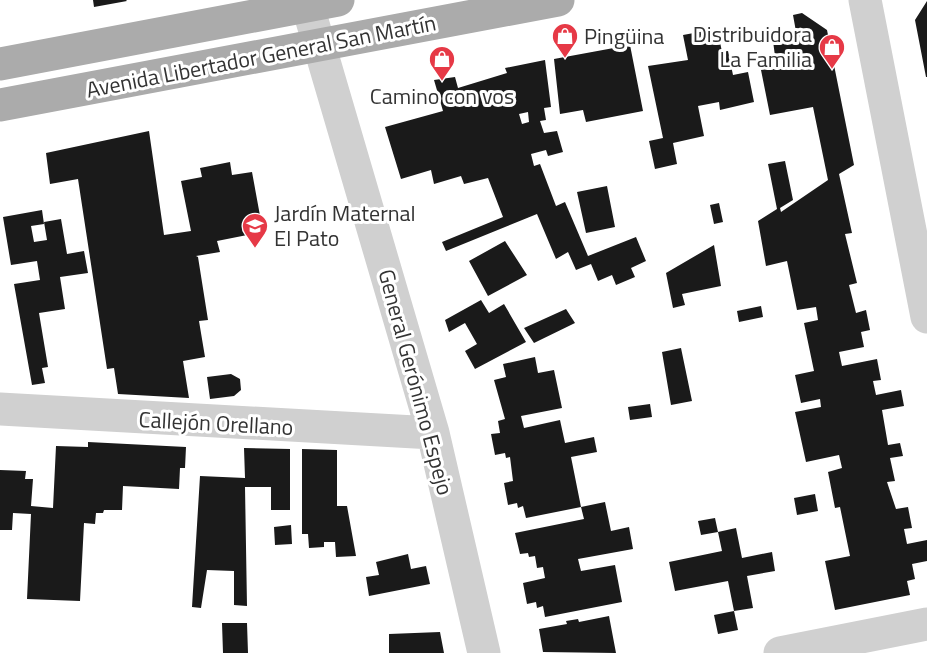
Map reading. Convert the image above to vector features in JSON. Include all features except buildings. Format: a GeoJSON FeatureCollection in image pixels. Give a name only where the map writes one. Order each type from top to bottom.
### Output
{"type":"FeatureCollection","features":[{"type":"Feature","properties":{"kind":"main road","name":"Avenida Libertador General San Martín"},"geometry":{"type":"LineString","coordinates":[[0,105],[558,0]]}},
{"type":"Feature","properties":{"kind":"main road","name":"Avenida Libertador General San Martín"},"geometry":{"type":"LineString","coordinates":[[0,64],[317,2]]}},
{"type":"Feature","properties":{"kind":"street"},"geometry":{"type":"LineString","coordinates":[[865,0],[927,317]]}},
{"type":"Feature","properties":{"kind":"street","name":"General Gerónimo Espejo"},"geometry":{"type":"LineString","coordinates":[[317,2],[319,44],[433,433],[484,653]]}},
{"type":"Feature","properties":{"kind":"street","name":"Callejón Orellano"},"geometry":{"type":"LineString","coordinates":[[0,409],[433,433]]}},
{"type":"Feature","properties":{"kind":"street"},"geometry":{"type":"LineString","coordinates":[[780,653],[927,624]]}},
{"type":"Feature","properties":{"kind":"place","name":"Pingüina"},"geometry":{"type":"Point","coordinates":[565,59]}},
{"type":"Feature","properties":{"kind":"place","name":"Distribuidora La Familia"},"geometry":{"type":"Point","coordinates":[832,70]}},
{"type":"Feature","properties":{"kind":"place","name":"Camino con vos"},"geometry":{"type":"Point","coordinates":[442,82]}},
{"type":"Feature","properties":{"kind":"place","name":"Jardín Maternal El Pato"},"geometry":{"type":"Point","coordinates":[255,249]}}]}
